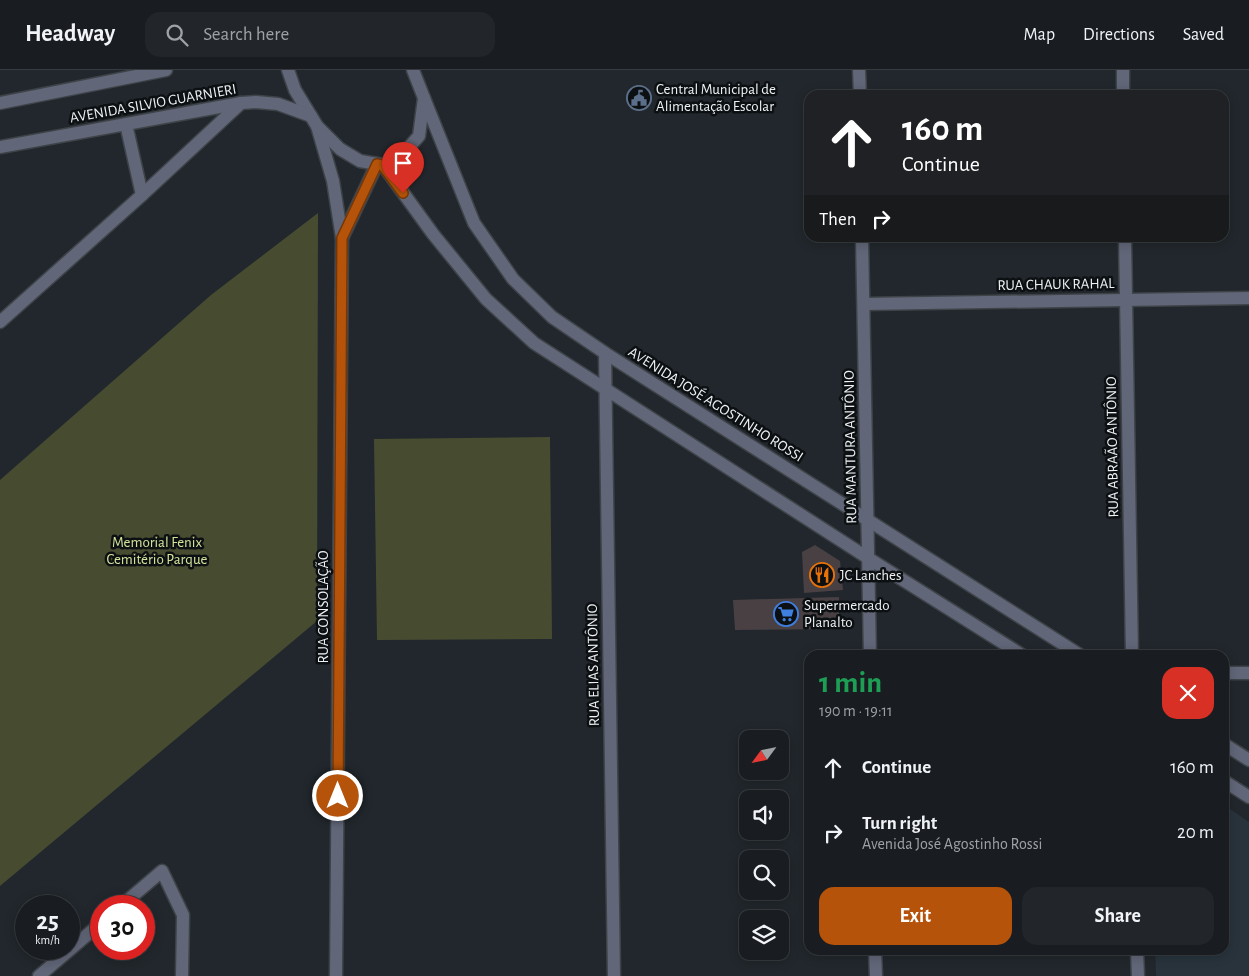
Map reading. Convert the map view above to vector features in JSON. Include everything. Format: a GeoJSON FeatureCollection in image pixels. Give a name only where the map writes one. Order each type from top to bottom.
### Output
{"type":"FeatureCollection","features":[{"type":"Feature","properties":{"kind":"street","name":"AVENIDA SILVIO GUARNIERI"},"geometry":{"type":"LineString","coordinates":[[0,103],[166,70]]}},
{"type":"Feature","properties":{"kind":"street"},"geometry":{"type":"LineString","coordinates":[[288,70],[295,90],[314,121],[340,149],[360,161],[380,164],[401,156],[419,136],[424,98]]}},
{"type":"Feature","properties":{"kind":"street","name":"AVENIDA JOSÉ AGOSTINHO ROSSI"},"geometry":{"type":"LineString","coordinates":[[413,70],[474,223],[513,279],[552,317],[605,353],[1072,650]]}},
{"type":"Feature","properties":{"kind":"street"},"geometry":{"type":"LineString","coordinates":[[859,70],[860,90]]}},
{"type":"Feature","properties":{"kind":"street"},"geometry":{"type":"LineString","coordinates":[[1123,70],[1123,90]]}},
{"type":"Feature","properties":{"kind":"street","name":"AVENIDA SILVIO GUARNIERI"},"geometry":{"type":"LineString","coordinates":[[0,147],[241,103],[278,104],[314,121]]}},
{"type":"Feature","properties":{"kind":"street"},"geometry":{"type":"LineString","coordinates":[[0,322],[142,195],[241,103]]}},
{"type":"Feature","properties":{"kind":"street","name":"RUA CONSOLAÇÃO"},"geometry":{"type":"LineString","coordinates":[[314,121],[333,181],[342,238],[336,976]]}},
{"type":"Feature","properties":{"kind":"street"},"geometry":{"type":"LineString","coordinates":[[126,124],[142,195]]}},
{"type":"Feature","properties":{"kind":"street"},"geometry":{"type":"LineString","coordinates":[[342,238],[380,164]]}},
{"type":"Feature","properties":{"kind":"street"},"geometry":{"type":"LineString","coordinates":[[380,164],[433,234],[486,299],[534,343],[1014,650]]}},
{"type":"Feature","properties":{"kind":"street","name":"RUA MANTURA ANTÔNIO"},"geometry":{"type":"LineString","coordinates":[[862,242],[870,650]]}},
{"type":"Feature","properties":{"kind":"street","name":"RUA ABRAÃO ANTÔNIO"},"geometry":{"type":"LineString","coordinates":[[1125,242],[1132,650]]}},
{"type":"Feature","properties":{"kind":"street","name":"RUA CHAUK RAHAL"},"geometry":{"type":"LineString","coordinates":[[864,304],[1249,298]]}},
{"type":"Feature","properties":{"kind":"street","name":"RUA ELIAS ANTÔNIO"},"geometry":{"type":"LineString","coordinates":[[605,353],[614,976]]}},
{"type":"Feature","properties":{"kind":"street"},"geometry":{"type":"LineString","coordinates":[[1229,673],[1249,673]]}},
{"type":"Feature","properties":{"kind":"street"},"geometry":{"type":"LineString","coordinates":[[1229,747],[1249,760]]}},
{"type":"Feature","properties":{"kind":"street"},"geometry":{"type":"LineString","coordinates":[[1229,784],[1249,796]]}},
{"type":"Feature","properties":{"kind":"street"},"geometry":{"type":"LineString","coordinates":[[134,895],[162,871],[183,915],[182,976]]}},
{"type":"Feature","properties":{"kind":"street"},"geometry":{"type":"LineString","coordinates":[[39,976],[90,932]]}},
{"type":"Feature","properties":{"kind":"street"},"geometry":{"type":"LineString","coordinates":[[875,955],[876,976]]}},
{"type":"Feature","properties":{"kind":"street"},"geometry":{"type":"LineString","coordinates":[[1138,955],[1138,976]]}},
{"type":"Feature","properties":{"kind":"shaded area"},"geometry":{"type":"Polygon","coordinates":[[[1229,808],[1249,822],[1249,976],[1156,976],[1155,955],[1229,955],[1229,808]]]}},
{"type":"Feature","properties":{"kind":"green space","name":"Memorial Fenix Cemitério Parque"},"geometry":{"type":"Polygon","coordinates":[[[318,213],[317,621],[0,886],[0,480],[211,295],[318,213]]]}},
{"type":"Feature","properties":{"kind":"green space"},"geometry":{"type":"Polygon","coordinates":[[[550,437],[552,639],[377,640],[374,439],[550,437]]]}},
{"type":"Feature","properties":{"kind":"building","name":"JC Lanches"},"geometry":{"type":"Polygon","coordinates":[[[815,545],[840,561],[843,590],[804,593],[802,552],[815,545]]]}},
{"type":"Feature","properties":{"kind":"building","name":"Supermercado Planalto"},"geometry":{"type":"Polygon","coordinates":[[[839,597],[839,629],[735,630],[733,600],[839,597]]]}},
{"type":"Feature","properties":{"kind":"place","name":"Central Municipal de Alimentação Escolar"},"geometry":{"type":"Point","coordinates":[639,98]}},
{"type":"Feature","properties":{"kind":"place","name":"JC Lanches"},"geometry":{"type":"Point","coordinates":[822,575]}},
{"type":"Feature","properties":{"kind":"place","name":"Supermercado Planalto"},"geometry":{"type":"Point","coordinates":[786,614]}},
{"type":"Feature","properties":{"kind":"route"},"geometry":{"type":"LineString","coordinates":[[338,796],[342,238],[377,164],[382,165],[403,193]]}}]}
